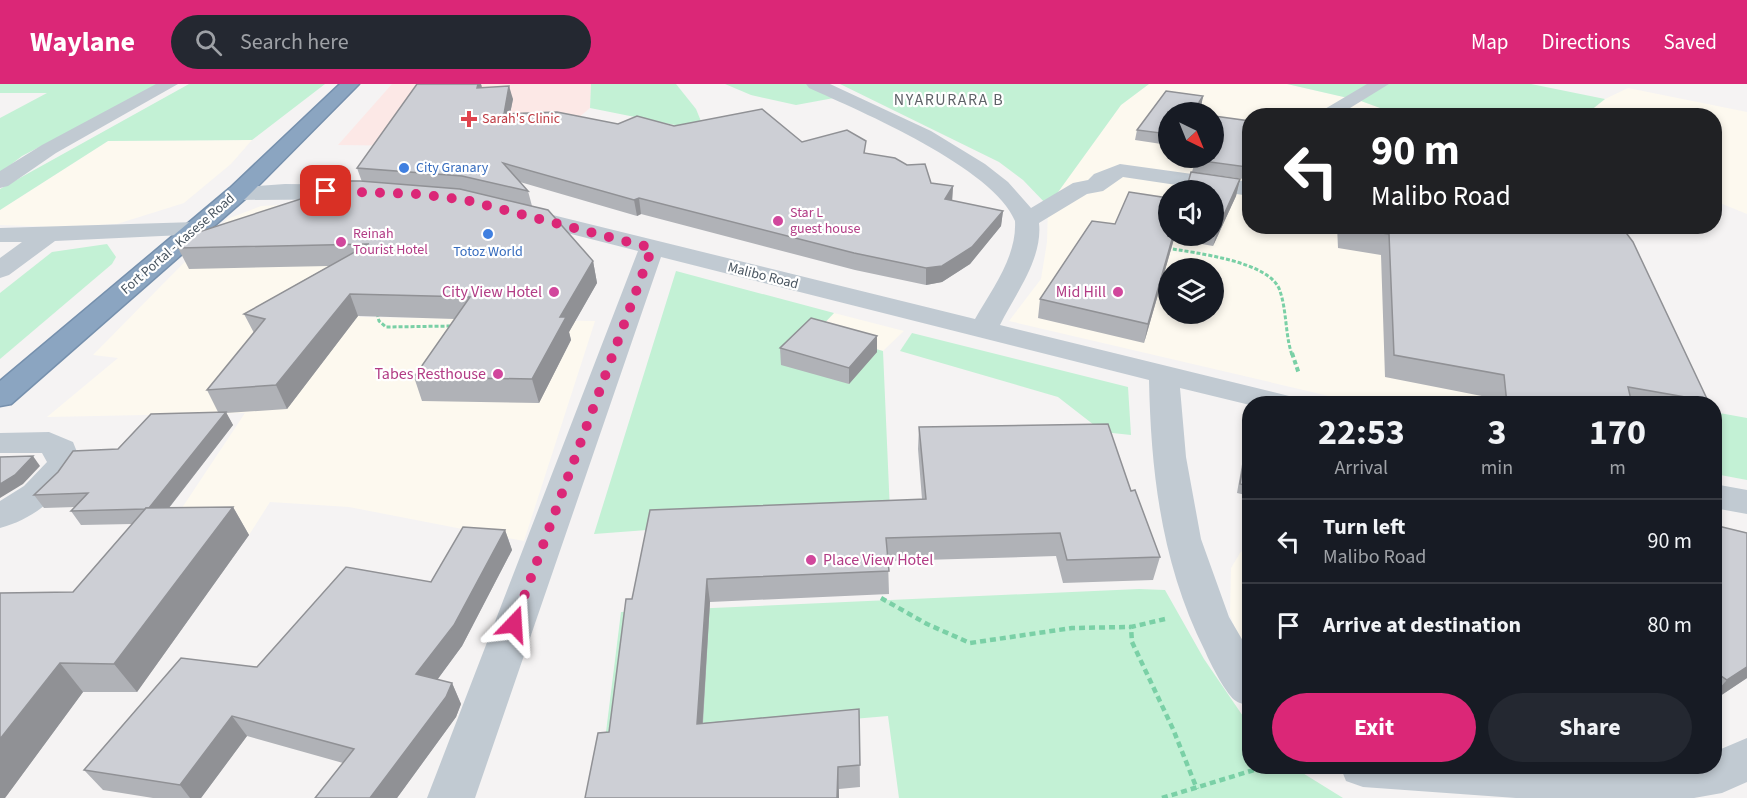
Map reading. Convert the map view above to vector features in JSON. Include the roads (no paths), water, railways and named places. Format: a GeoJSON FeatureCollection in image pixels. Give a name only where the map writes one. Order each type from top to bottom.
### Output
{"type":"FeatureCollection","features":[{"type":"Feature","properties":{"kind":"highway","name":"Fort Portal - Kasese Road"},"geometry":{"type":"LineString","coordinates":[[0,397],[238,193],[351,84]]}},
{"type":"Feature","properties":{"kind":"street"},"geometry":{"type":"LineString","coordinates":[[0,182],[49,149],[169,84]]}},
{"type":"Feature","properties":{"kind":"street"},"geometry":{"type":"LineString","coordinates":[[815,84],[883,115],[985,172],[1008,193],[1027,220],[1026,244],[983,330]]}},
{"type":"Feature","properties":{"kind":"street"},"geometry":{"type":"LineString","coordinates":[[1336,108],[1380,84]]}},
{"type":"Feature","properties":{"kind":"street"},"geometry":{"type":"LineString","coordinates":[[1027,220],[1081,188],[1095,186],[1102,179],[1120,170],[1242,188]]}},
{"type":"Feature","properties":{"kind":"street"},"geometry":{"type":"LineString","coordinates":[[238,193],[285,191],[407,194]]}},
{"type":"Feature","properties":{"kind":"street","name":"Malibo Road"},"geometry":{"type":"LineString","coordinates":[[489,206],[1249,396]]}},
{"type":"Feature","properties":{"kind":"street"},"geometry":{"type":"LineString","coordinates":[[0,235],[196,229]]}},
{"type":"Feature","properties":{"kind":"street"},"geometry":{"type":"LineString","coordinates":[[0,270],[48,234]]}},
{"type":"Feature","properties":{"kind":"street"},"geometry":{"type":"LineString","coordinates":[[451,798],[652,248]]}},
{"type":"Feature","properties":{"kind":"street"},"geometry":{"type":"LineString","coordinates":[[1164,375],[1174,504],[1203,609],[1242,675]]}},
{"type":"Feature","properties":{"kind":"street"},"geometry":{"type":"LineString","coordinates":[[0,443],[49,442],[61,450],[64,462],[56,477],[39,494],[0,516]]}},
{"type":"Feature","properties":{"kind":"street"},"geometry":{"type":"LineString","coordinates":[[1722,497],[1747,502]]}},
{"type":"Feature","properties":{"kind":"street"},"geometry":{"type":"LineString","coordinates":[[1722,772],[1747,759]]}},
{"type":"Feature","properties":{"kind":"street"},"geometry":{"type":"LineString","coordinates":[[1477,774],[1577,781],[1668,781],[1710,774]]}},
{"type":"Feature","properties":{"kind":"place","name":"Sarah's Clinic"},"geometry":{"type":"Point","coordinates":[469,119]}},
{"type":"Feature","properties":{"kind":"place","name":"City Granary"},"geometry":{"type":"Point","coordinates":[404,168]}},
{"type":"Feature","properties":{"kind":"place","name":"Star L guest house"},"geometry":{"type":"Point","coordinates":[778,221]}},
{"type":"Feature","properties":{"kind":"place","name":"Totoz World"},"geometry":{"type":"Point","coordinates":[488,234]}},
{"type":"Feature","properties":{"kind":"place","name":"Reinah Tourist Hotel"},"geometry":{"type":"Point","coordinates":[341,242]}},
{"type":"Feature","properties":{"kind":"place","name":"City View Hotel"},"geometry":{"type":"Point","coordinates":[554,292]}},
{"type":"Feature","properties":{"kind":"place","name":"Mid Hill"},"geometry":{"type":"Point","coordinates":[1118,292]}},
{"type":"Feature","properties":{"kind":"place","name":"Tabes Resthouse"},"geometry":{"type":"Point","coordinates":[498,374]}},
{"type":"Feature","properties":{"kind":"place","name":"Place View Hotel"},"geometry":{"type":"Point","coordinates":[811,560]}},
{"type":"Feature","properties":{"kind":"district","name":"NYARURARA B"},"geometry":{"type":"Point","coordinates":[949,100]}}]}
